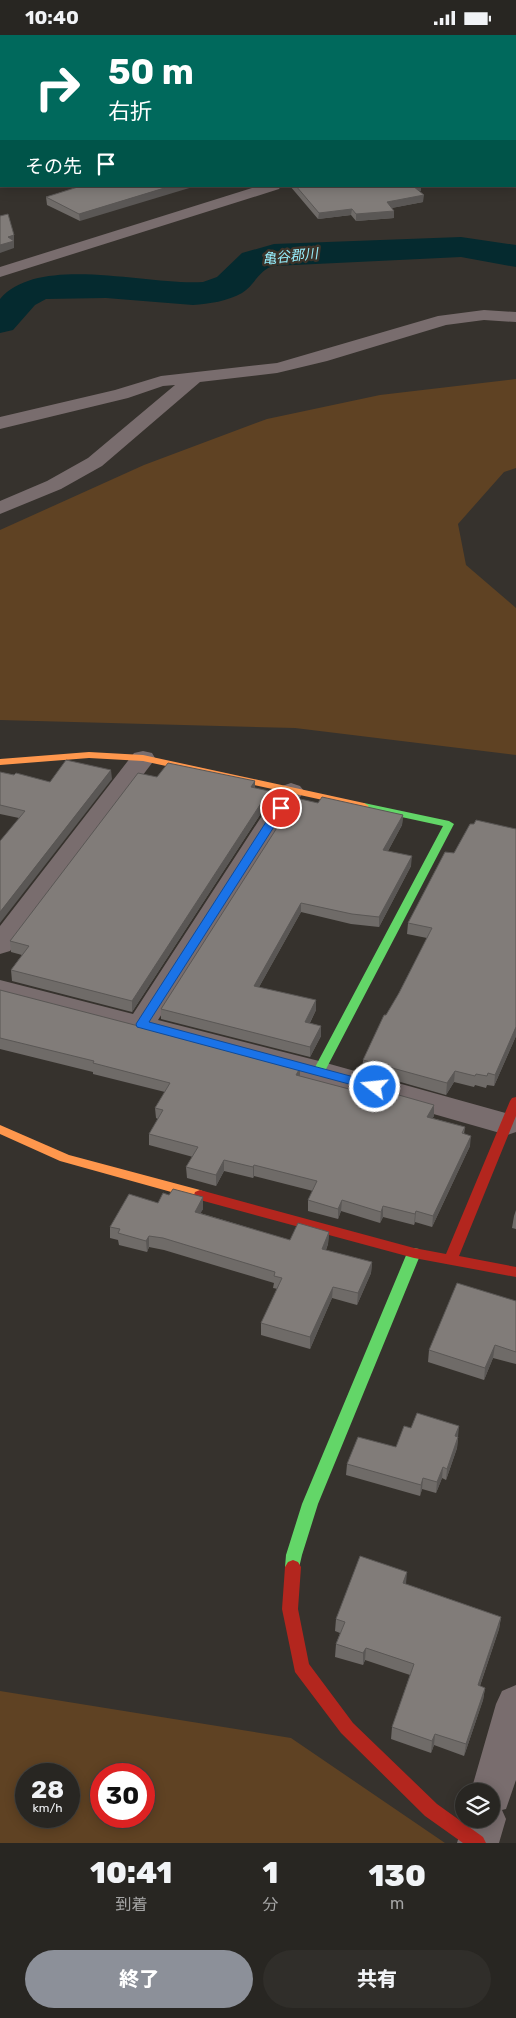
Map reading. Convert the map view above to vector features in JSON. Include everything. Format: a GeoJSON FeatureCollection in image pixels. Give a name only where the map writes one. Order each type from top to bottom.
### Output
{"type":"FeatureCollection","features":[{"type":"Feature","properties":{"kind":"street"},"geometry":{"type":"LineString","coordinates":[[0,271],[271,187]]}},
{"type":"Feature","properties":{"kind":"street"},"geometry":{"type":"LineString","coordinates":[[0,423],[121,393],[161,381],[276,367],[321,357],[444,320],[484,315],[516,317]]}},
{"type":"Feature","properties":{"kind":"street"},"geometry":{"type":"LineString","coordinates":[[0,508],[54,485],[95,462],[195,377]]}},
{"type":"Feature","properties":{"kind":"street"},"geometry":{"type":"LineString","coordinates":[[0,762],[108,754],[143,758],[449,824],[319,1071]]}},
{"type":"Feature","properties":{"kind":"street"},"geometry":{"type":"LineString","coordinates":[[0,945],[143,758]]}},
{"type":"Feature","properties":{"kind":"street"},"geometry":{"type":"LineString","coordinates":[[142,1024],[291,791]]}},
{"type":"Feature","properties":{"kind":"street"},"geometry":{"type":"LineString","coordinates":[[0,989],[319,1071],[511,1113],[450,1261]]}},
{"type":"Feature","properties":{"kind":"street"},"geometry":{"type":"LineString","coordinates":[[0,1129],[65,1157],[414,1253],[450,1261],[516,1271]]}},
{"type":"Feature","properties":{"kind":"street"},"geometry":{"type":"LineString","coordinates":[[414,1253],[310,1504],[294,1555],[290,1609],[301,1667],[347,1727],[431,1810],[478,1843],[482,1828]]}},
{"type":"Feature","properties":{"kind":"street"},"geometry":{"type":"LineString","coordinates":[[494,1783],[516,1704]]}},
{"type":"Feature","properties":{"kind":"shaded area"},"geometry":{"type":"Polygon","coordinates":[[[516,379],[516,468],[504,472],[458,524],[466,565],[516,608],[516,755],[295,728],[0,720],[0,530],[144,465],[267,419],[380,395],[516,379]]]}},
{"type":"Feature","properties":{"kind":"shaded area"},"geometry":{"type":"Polygon","coordinates":[[[0,1691],[291,1738],[445,1843],[0,1843],[0,1691]]]}},
{"type":"Feature","properties":{"kind":"building"},"geometry":{"type":"Polygon","coordinates":[[[78,187],[168,187],[79,214],[46,197],[78,187]]]}},
{"type":"Feature","properties":{"kind":"building"},"geometry":{"type":"Polygon","coordinates":[[[297,187],[414,187],[424,195],[387,202],[394,211],[356,214],[352,209],[319,213],[297,187]]]}},
{"type":"Feature","properties":{"kind":"building"},"geometry":{"type":"Polygon","coordinates":[[[8,214],[14,235],[8,237],[14,241],[0,245],[0,216],[8,214]]]}},
{"type":"Feature","properties":{"kind":"building"},"geometry":{"type":"Polygon","coordinates":[[[66,760],[111,770],[0,912],[0,841],[25,811],[0,805],[0,772],[14,775],[16,773],[50,782],[66,760]]]}},
{"type":"Feature","properties":{"kind":"building"},"geometry":{"type":"Polygon","coordinates":[[[168,763],[255,781],[251,787],[269,791],[132,1001],[11,970],[29,946],[10,941],[138,773],[157,777],[168,763]]]}},
{"type":"Feature","properties":{"kind":"building"},"geometry":{"type":"Polygon","coordinates":[[[322,797],[403,815],[383,850],[412,856],[379,917],[352,914],[301,903],[254,986],[316,1000],[305,1022],[321,1026],[310,1047],[161,1009],[296,798],[318,803],[322,797]]]}},
{"type":"Feature","properties":{"kind":"building"},"geometry":{"type":"Polygon","coordinates":[[[476,820],[516,829],[516,1027],[495,1075],[488,1073],[487,1076],[476,1074],[475,1076],[455,1071],[447,1083],[363,1060],[384,1015],[386,1015],[399,993],[432,928],[408,923],[445,852],[454,853],[470,824],[474,824],[476,820]]]}},
{"type":"Feature","properties":{"kind":"building"},"geometry":{"type":"Polygon","coordinates":[[[0,990],[300,1068],[296,1075],[349,1089],[353,1082],[434,1105],[427,1117],[465,1127],[462,1133],[471,1136],[433,1216],[416,1211],[415,1214],[383,1206],[381,1212],[342,1200],[338,1209],[308,1200],[317,1181],[254,1165],[253,1167],[224,1160],[216,1175],[186,1167],[198,1147],[149,1134],[163,1110],[155,1108],[170,1083],[93,1063],[94,1061],[0,1038],[0,990]]]}},
{"type":"Feature","properties":{"kind":"building"},"geometry":{"type":"Polygon","coordinates":[[[173,1189],[203,1197],[195,1212],[290,1240],[298,1223],[329,1232],[322,1249],[372,1262],[358,1293],[333,1287],[310,1337],[261,1323],[282,1278],[274,1276],[275,1272],[163,1238],[149,1236],[146,1241],[118,1233],[120,1229],[110,1227],[129,1194],[158,1203],[163,1193],[169,1195],[173,1189]]]}},
{"type":"Feature","properties":{"kind":"building"},"geometry":{"type":"Polygon","coordinates":[[[457,1283],[516,1301],[516,1352],[495,1345],[485,1368],[429,1350],[457,1283]]]}},
{"type":"Feature","properties":{"kind":"building"},"geometry":{"type":"Polygon","coordinates":[[[417,1413],[459,1426],[455,1436],[458,1437],[447,1469],[443,1467],[437,1482],[423,1478],[421,1485],[347,1464],[358,1437],[396,1447],[404,1426],[411,1428],[417,1413]]]}},
{"type":"Feature","properties":{"kind":"building"},"geometry":{"type":"Polygon","coordinates":[[[360,1556],[407,1572],[403,1583],[501,1617],[478,1685],[485,1688],[466,1744],[435,1734],[432,1741],[392,1727],[414,1664],[366,1648],[363,1653],[336,1644],[345,1622],[336,1619],[360,1556]]]}},
{"type":"Feature","properties":{"kind":"waterway","name":"亀谷郡川"},"geometry":{"type":"LineString","coordinates":[[0,322],[22,297],[39,289],[80,286],[193,294],[207,293],[230,285],[254,260],[274,255],[461,247],[516,256]]}},
{"type":"Feature","properties":{"kind":"traffic: fast"},"geometry":{"type":"LineString","coordinates":[[319,1071],[449,824],[364,806]]}},
{"type":"Feature","properties":{"kind":"traffic: fast"},"geometry":{"type":"LineString","coordinates":[[293,1567],[294,1555],[310,1504],[414,1253]]}},
{"type":"Feature","properties":{"kind":"traffic: slow"},"geometry":{"type":"LineString","coordinates":[[0,762],[89,755],[143,758],[364,806]]}},
{"type":"Feature","properties":{"kind":"traffic: slow"},"geometry":{"type":"LineString","coordinates":[[0,1129],[65,1158],[200,1195]]}},
{"type":"Feature","properties":{"kind":"traffic: jam"},"geometry":{"type":"LineString","coordinates":[[450,1261],[516,1101]]}},
{"type":"Feature","properties":{"kind":"traffic: jam"},"geometry":{"type":"LineString","coordinates":[[200,1195],[414,1253],[516,1272]]}},
{"type":"Feature","properties":{"kind":"traffic: jam"},"geometry":{"type":"LineString","coordinates":[[293,1567],[290,1609],[301,1667],[347,1728],[431,1810],[477,1843]]}},
{"type":"Feature","properties":{"kind":"route"},"geometry":{"type":"LineString","coordinates":[[281,808],[142,1024],[375,1087]]}}]}
